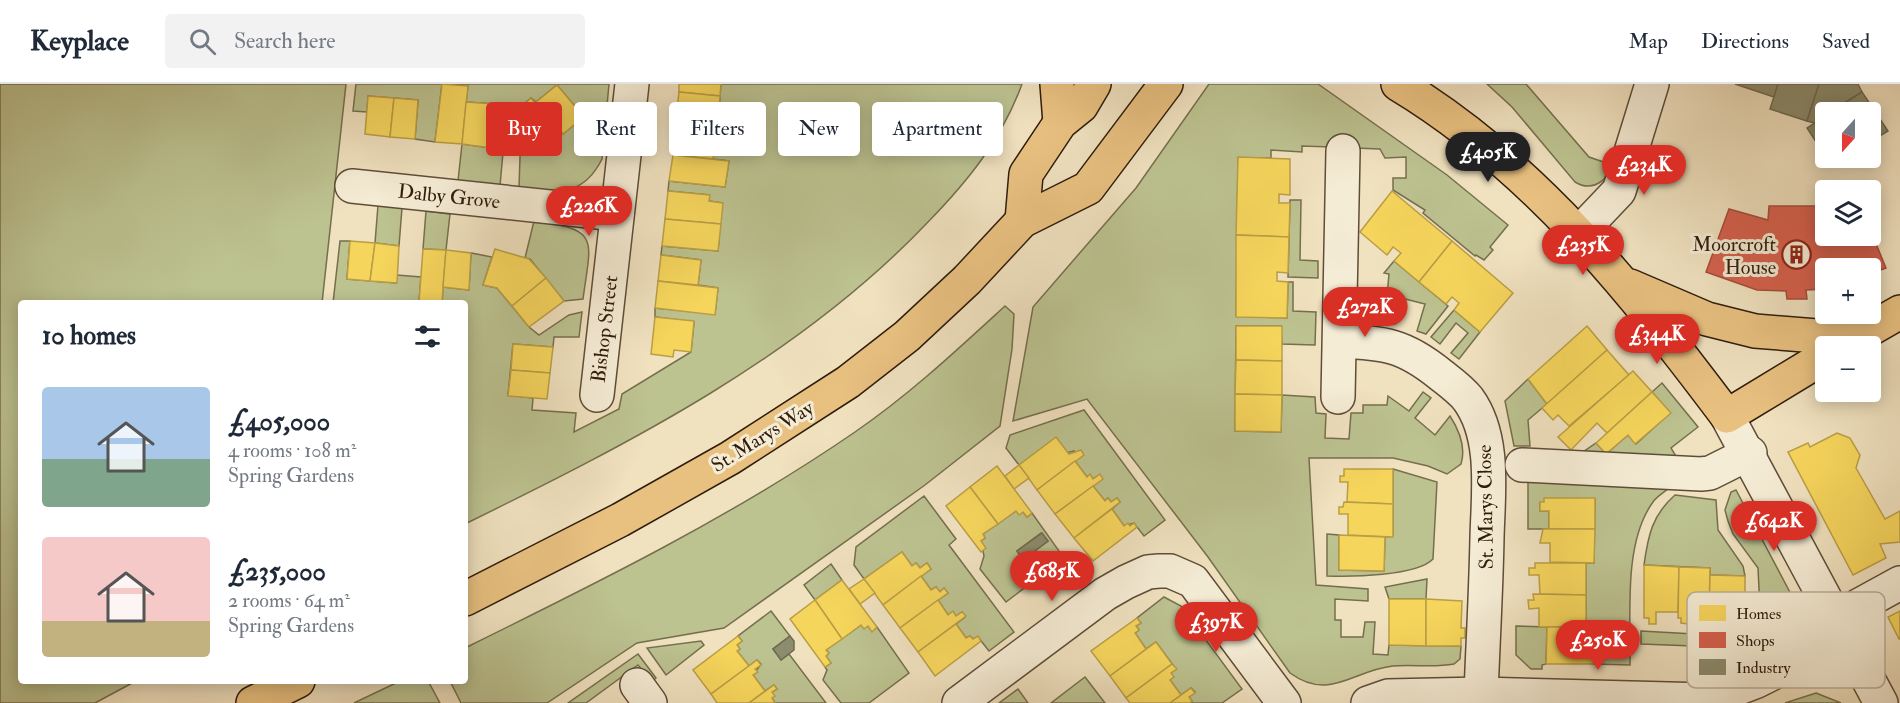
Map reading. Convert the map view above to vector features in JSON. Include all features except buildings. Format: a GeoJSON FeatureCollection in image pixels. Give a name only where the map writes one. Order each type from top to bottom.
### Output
{"type":"FeatureCollection","features":[{"type":"Feature","properties":{"kind":"main road"},"geometry":{"type":"LineString","coordinates":[[1057,84],[1060,123]]}},
{"type":"Feature","properties":{"kind":"main road"},"geometry":{"type":"LineString","coordinates":[[1022,221],[1026,174],[1060,123],[1080,106],[1094,84]]}},
{"type":"Feature","properties":{"kind":"main road","name":"St. Marys Way"},"geometry":{"type":"LineString","coordinates":[[468,597],[620,520],[720,464],[848,382],[907,336],[967,280],[1022,221],[1088,188],[1166,84]]}},
{"type":"Feature","properties":{"kind":"main road"},"geometry":{"type":"LineString","coordinates":[[1412,89],[1497,156],[1579,233],[1626,285],[1727,416],[1815,363]]}},
{"type":"Feature","properties":{"kind":"main road"},"geometry":{"type":"LineString","coordinates":[[1626,285],[1707,319],[1755,331],[1815,339]]}},
{"type":"Feature","properties":{"kind":"main road"},"geometry":{"type":"LineString","coordinates":[[1859,336],[1900,312]]}},
{"type":"Feature","properties":{"kind":"main road"},"geometry":{"type":"LineString","coordinates":[[253,703],[292,684]]}},
{"type":"Feature","properties":{"kind":"street","name":"Bishop Street"},"geometry":{"type":"LineString","coordinates":[[597,394],[632,84]]}},
{"type":"Feature","properties":{"kind":"street"},"geometry":{"type":"LineString","coordinates":[[1579,233],[1619,191],[1652,84]]}},
{"type":"Feature","properties":{"kind":"street"},"geometry":{"type":"LineString","coordinates":[[1338,398],[1343,151]]}},
{"type":"Feature","properties":{"kind":"street","name":"Dalby Grove"},"geometry":{"type":"LineString","coordinates":[[352,186],[617,214]]}},
{"type":"Feature","properties":{"kind":"street","name":"St. Marys Close"},"geometry":{"type":"LineString","coordinates":[[1340,341],[1372,342],[1411,352],[1460,390],[1467,398],[1478,420],[1486,449],[1488,492],[1481,694]]}},
{"type":"Feature","properties":{"kind":"street"},"geometry":{"type":"LineString","coordinates":[[1727,416],[1750,453],[1823,592]]}},
{"type":"Feature","properties":{"kind":"street"},"geometry":{"type":"LineString","coordinates":[[1522,465],[1701,474],[1710,473],[1750,453]]}},
{"type":"Feature","properties":{"kind":"street"},"geometry":{"type":"LineString","coordinates":[[959,703],[1105,594],[1148,572],[1170,571],[1193,581],[1284,703]]}},
{"type":"Feature","properties":{"kind":"street"},"geometry":{"type":"LineString","coordinates":[[1884,592],[1900,583]]}},
{"type":"Feature","properties":{"kind":"street"},"geometry":{"type":"LineString","coordinates":[[1368,703],[1388,696],[1481,694],[1708,702],[1741,688]]}},
{"type":"Feature","properties":{"kind":"street"},"geometry":{"type":"LineString","coordinates":[[1873,688],[1881,703]]}},
{"type":"Feature","properties":{"kind":"green space"},"geometry":{"type":"Polygon","coordinates":[[[0,84],[346,84],[322,300],[18,300],[18,684],[130,684],[95,703],[0,703],[0,84]]]}},
{"type":"Feature","properties":{"kind":"green space"},"geometry":{"type":"Polygon","coordinates":[[[356,84],[442,84],[435,142],[415,139],[418,100],[368,96],[367,112],[353,111],[356,84]]]}},
{"type":"Feature","properties":{"kind":"green space"},"geometry":{"type":"Polygon","coordinates":[[[442,84],[609,84],[607,102],[574,102],[574,105],[557,85],[536,102],[531,98],[526,102],[486,103],[466,102],[468,86],[442,84]]]}},
{"type":"Feature","properties":{"kind":"green space"},"geometry":{"type":"Polygon","coordinates":[[[721,84],[1022,84],[1003,125],[1003,102],[872,102],[872,156],[984,156],[957,191],[878,270],[825,315],[769,356],[710,393],[589,462],[468,522],[468,300],[442,300],[443,287],[469,290],[471,253],[492,257],[483,285],[497,288],[529,327],[539,335],[569,315],[582,312],[579,337],[554,337],[553,347],[513,344],[508,395],[533,398],[532,410],[576,413],[574,432],[619,409],[622,394],[691,352],[694,322],[655,317],[655,308],[715,314],[718,288],[698,285],[701,260],[661,255],[662,246],[718,251],[722,203],[709,201],[709,195],[668,191],[669,181],[725,187],[729,161],[713,159],[713,156],[766,156],[766,102],[720,102],[721,84]]]}},
{"type":"Feature","properties":{"kind":"green space"},"geometry":{"type":"Polygon","coordinates":[[[1209,84],[1318,84],[1447,175],[1508,225],[1490,247],[1493,250],[1484,260],[1475,256],[1423,213],[1425,210],[1393,190],[1393,178],[1406,178],[1406,157],[1385,158],[1380,149],[1355,148],[1353,138],[1335,137],[1332,147],[1302,146],[1302,152],[1271,150],[1271,158],[1238,158],[1236,316],[1287,318],[1288,282],[1293,282],[1293,311],[1316,312],[1315,345],[1282,344],[1281,326],[1236,326],[1235,431],[1281,432],[1282,395],[1315,397],[1316,413],[1326,414],[1325,438],[1349,439],[1351,413],[1363,413],[1363,405],[1387,405],[1388,396],[1409,411],[1423,392],[1431,398],[1415,418],[1435,435],[1450,416],[1459,433],[1463,452],[1461,464],[1447,474],[1428,466],[1393,458],[1309,458],[1316,585],[1368,589],[1368,601],[1335,599],[1335,620],[1341,620],[1341,637],[1363,637],[1365,622],[1375,622],[1373,654],[1388,655],[1389,645],[1461,646],[1460,659],[1454,664],[1393,666],[1330,685],[1317,685],[1304,681],[1290,673],[1208,557],[1087,399],[1013,421],[1033,307],[1136,188],[1209,84]]]}},
{"type":"Feature","properties":{"kind":"green space"},"geometry":{"type":"Polygon","coordinates":[[[1487,84],[1526,84],[1589,157],[1615,166],[1603,180],[1593,185],[1582,185],[1575,182],[1512,107],[1487,84]]]}},
{"type":"Feature","properties":{"kind":"green space"},"geometry":{"type":"Polygon","coordinates":[[[574,125],[574,156],[602,156],[594,172],[577,187],[567,190],[519,188],[520,156],[562,156],[562,134],[574,125]]]}},
{"type":"Feature","properties":{"kind":"green space"},"geometry":{"type":"Polygon","coordinates":[[[462,144],[486,147],[486,156],[503,156],[500,186],[458,181],[462,144]]]}},
{"type":"Feature","properties":{"kind":"green space"},"geometry":{"type":"Polygon","coordinates":[[[1290,200],[1301,200],[1300,260],[1318,261],[1318,278],[1288,277],[1290,200]]]}},
{"type":"Feature","properties":{"kind":"green space"},"geometry":{"type":"Polygon","coordinates":[[[378,205],[402,208],[399,246],[375,243],[378,205]]]}},
{"type":"Feature","properties":{"kind":"green space"},"geometry":{"type":"Polygon","coordinates":[[[426,211],[450,214],[446,250],[423,249],[426,211]]]}},
{"type":"Feature","properties":{"kind":"green space"},"geometry":{"type":"Polygon","coordinates":[[[534,221],[571,228],[581,233],[587,240],[589,250],[583,299],[564,301],[530,259],[525,258],[534,221]]]}},
{"type":"Feature","properties":{"kind":"green space"},"geometry":{"type":"Polygon","coordinates":[[[340,241],[350,241],[347,279],[396,283],[397,275],[421,277],[419,300],[333,300],[340,241]]]}},
{"type":"Feature","properties":{"kind":"green space"},"geometry":{"type":"Polygon","coordinates":[[[1394,261],[1448,306],[1426,334],[1417,331],[1425,304],[1401,298],[1395,324],[1375,316],[1366,304],[1365,298],[1387,296],[1389,274],[1384,273],[1394,261]]]}},
{"type":"Feature","properties":{"kind":"green space"},"geometry":{"type":"Polygon","coordinates":[[[1005,306],[1014,314],[1012,349],[1000,426],[925,485],[724,628],[637,643],[547,703],[461,703],[452,684],[468,684],[468,646],[664,547],[761,492],[855,432],[932,372],[1005,306]]]}},
{"type":"Feature","properties":{"kind":"green space"},"geometry":{"type":"Polygon","coordinates":[[[1454,310],[1480,332],[1459,359],[1451,353],[1468,333],[1456,323],[1440,344],[1431,337],[1454,310]]]}},
{"type":"Feature","properties":{"kind":"green space"},"geometry":{"type":"Polygon","coordinates":[[[1528,379],[1547,404],[1528,420],[1530,446],[1514,446],[1505,401],[1528,379]]]}},
{"type":"Feature","properties":{"kind":"green space"},"geometry":{"type":"Polygon","coordinates":[[[1662,383],[1698,427],[1671,448],[1677,458],[1608,458],[1583,452],[1596,443],[1606,454],[1628,435],[1636,444],[1670,413],[1652,392],[1662,383]]]}},
{"type":"Feature","properties":{"kind":"green space"},"geometry":{"type":"Polygon","coordinates":[[[1084,410],[1165,520],[1144,536],[1134,523],[1124,526],[1112,509],[1120,502],[1117,498],[1111,502],[1108,498],[1105,501],[1093,486],[1100,475],[1093,479],[1090,475],[1087,477],[1075,461],[1074,451],[1019,465],[1006,448],[1010,435],[1084,410]]]}},
{"type":"Feature","properties":{"kind":"green space"},"geometry":{"type":"Polygon","coordinates":[[[1393,469],[1437,482],[1433,559],[1425,565],[1398,572],[1366,576],[1327,576],[1327,534],[1339,535],[1339,570],[1384,571],[1385,537],[1393,536],[1393,469]]]}},
{"type":"Feature","properties":{"kind":"green space"},"geometry":{"type":"Polygon","coordinates":[[[1528,482],[1595,482],[1670,487],[1653,502],[1643,519],[1637,538],[1631,581],[1630,665],[1594,664],[1593,628],[1586,627],[1586,563],[1594,563],[1595,499],[1540,503],[1540,511],[1549,511],[1549,529],[1528,529],[1528,482]]]}},
{"type":"Feature","properties":{"kind":"green space"},"geometry":{"type":"Polygon","coordinates":[[[1736,490],[1790,592],[1759,592],[1758,568],[1733,534],[1728,521],[1725,510],[1731,492],[1736,490]]]}},
{"type":"Feature","properties":{"kind":"green space"},"geometry":{"type":"Polygon","coordinates":[[[1675,495],[1716,500],[1718,530],[1743,566],[1745,576],[1710,575],[1710,568],[1644,565],[1652,527],[1661,510],[1675,495]]]}},
{"type":"Feature","properties":{"kind":"green space"},"geometry":{"type":"Polygon","coordinates":[[[924,496],[956,539],[949,545],[1014,632],[989,651],[978,637],[966,638],[956,624],[965,617],[962,612],[956,616],[953,612],[948,615],[938,600],[948,593],[944,588],[940,592],[936,587],[931,590],[921,576],[931,569],[927,563],[920,568],[916,563],[912,566],[902,552],[864,579],[854,565],[856,547],[924,496]]]}},
{"type":"Feature","properties":{"kind":"green space"},"geometry":{"type":"Polygon","coordinates":[[[1016,511],[1023,512],[1027,517],[1032,513],[1064,558],[1006,602],[980,569],[984,556],[981,541],[985,538],[983,534],[1016,511]],[[1041,533],[1017,551],[1023,559],[1048,541],[1041,533]]]}},
{"type":"Feature","properties":{"kind":"green space"},"geometry":{"type":"Polygon","coordinates":[[[831,564],[842,580],[815,600],[804,585],[831,564]]]}},
{"type":"Feature","properties":{"kind":"green space"},"geometry":{"type":"Polygon","coordinates":[[[1427,579],[1426,599],[1389,599],[1385,587],[1427,579]]]}},
{"type":"Feature","properties":{"kind":"green space"},"geometry":{"type":"Polygon","coordinates":[[[1164,597],[1181,606],[1242,689],[1222,703],[1190,703],[1192,701],[1189,697],[1195,692],[1191,688],[1181,695],[1170,680],[1171,673],[1176,669],[1156,642],[1146,649],[1135,633],[1139,630],[1136,626],[1141,623],[1137,618],[1164,597]]]}},
{"type":"Feature","properties":{"kind":"green space"},"geometry":{"type":"Polygon","coordinates":[[[771,611],[790,636],[773,649],[781,660],[789,654],[826,703],[775,703],[772,692],[777,689],[774,685],[765,691],[753,675],[761,664],[757,660],[749,666],[737,651],[740,649],[737,645],[742,641],[738,636],[771,611]]]}},
{"type":"Feature","properties":{"kind":"green space"},"geometry":{"type":"Polygon","coordinates":[[[861,625],[868,626],[872,631],[877,627],[909,673],[869,703],[841,703],[823,680],[827,670],[825,667],[831,663],[826,656],[829,653],[826,650],[861,625]]]}},
{"type":"Feature","properties":{"kind":"green space"},"geometry":{"type":"Polygon","coordinates":[[[1516,626],[1547,627],[1546,664],[1542,665],[1542,669],[1531,669],[1516,655],[1516,626]]]}},
{"type":"Feature","properties":{"kind":"green space"},"geometry":{"type":"Polygon","coordinates":[[[1641,631],[1687,634],[1687,646],[1641,644],[1641,631]]]}},
{"type":"Feature","properties":{"kind":"green space"},"geometry":{"type":"Polygon","coordinates":[[[701,641],[704,645],[666,675],[647,648],[701,641]]]}},
{"type":"Feature","properties":{"kind":"green space"},"geometry":{"type":"Polygon","coordinates":[[[638,654],[656,678],[652,682],[638,665],[586,703],[568,703],[638,654]]]}},
{"type":"Feature","properties":{"kind":"green space"},"geometry":{"type":"Polygon","coordinates":[[[1085,677],[1105,703],[1051,703],[1085,677]]]}},
{"type":"Feature","properties":{"kind":"green space"},"geometry":{"type":"Polygon","coordinates":[[[394,684],[430,684],[440,703],[354,703],[394,684]]]}},
{"type":"Feature","properties":{"kind":"green space"},"geometry":{"type":"Polygon","coordinates":[[[1018,689],[1028,703],[999,703],[1018,689]]]}},
{"type":"Feature","properties":{"kind":"green space"},"geometry":{"type":"Polygon","coordinates":[[[1816,693],[1841,703],[1785,703],[1816,693]]]}},
{"type":"Feature","properties":{"kind":"place","name":"Moorcroft House"},"geometry":{"type":"Point","coordinates":[1797,255]}}]}
